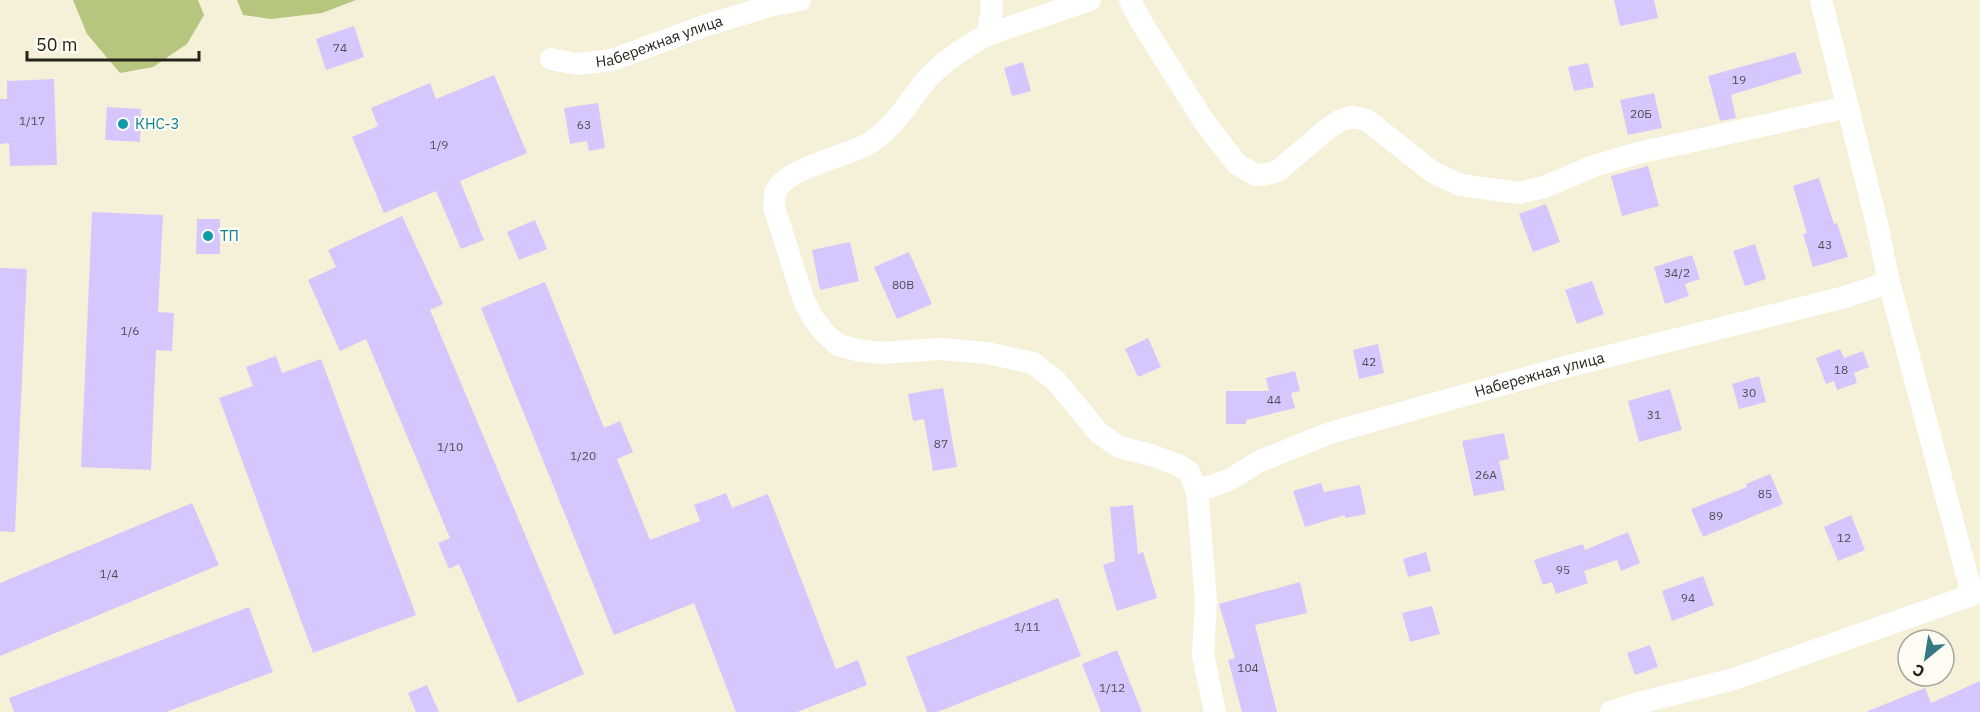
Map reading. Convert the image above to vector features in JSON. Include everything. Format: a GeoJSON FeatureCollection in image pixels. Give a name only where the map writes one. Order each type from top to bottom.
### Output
{"type":"FeatureCollection","features":[{"type":"Feature","properties":{"kind":"street","name":"Набережная улица"},"geometry":{"type":"LineString","coordinates":[[551,59],[578,64],[612,60],[704,26],[773,5],[800,0]]}},
{"type":"Feature","properties":{"kind":"street"},"geometry":{"type":"LineString","coordinates":[[987,35],[992,10],[991,0]]}},
{"type":"Feature","properties":{"kind":"street"},"geometry":{"type":"LineString","coordinates":[[1090,0],[987,35],[944,62],[889,128],[866,145],[787,178],[775,193],[774,207],[804,301],[813,318],[838,345],[880,353],[940,348],[987,353],[1032,363],[1056,381],[1099,433],[1119,447],[1151,455],[1189,471],[1197,491],[1206,601],[1203,655],[1215,712]]}},
{"type":"Feature","properties":{"kind":"street"},"geometry":{"type":"LineString","coordinates":[[1130,0],[1140,20],[1205,123],[1237,164],[1256,175],[1278,171],[1326,130],[1351,117],[1367,120],[1431,171],[1460,184],[1519,193],[1544,187],[1594,166],[1638,153],[1848,106]]}},
{"type":"Feature","properties":{"kind":"street"},"geometry":{"type":"LineString","coordinates":[[1611,712],[1636,708],[1734,679],[1976,593],[1889,282],[1877,224],[1821,0]]}},
{"type":"Feature","properties":{"kind":"street","name":"Набережная улица"},"geometry":{"type":"LineString","coordinates":[[1197,491],[1229,480],[1258,462],[1340,430],[1565,368],[1845,297],[1889,282]]}},
{"type":"Feature","properties":{"kind":"green space"},"geometry":{"type":"Polygon","coordinates":[[[73,0],[198,0],[204,15],[187,44],[153,67],[120,73],[87,34],[73,0]]]}},
{"type":"Feature","properties":{"kind":"green space"},"geometry":{"type":"Polygon","coordinates":[[[237,0],[356,0],[322,13],[271,19],[243,15],[237,0]]]}},
{"type":"Feature","properties":{"kind":"building"},"geometry":{"type":"Polygon","coordinates":[[[1614,0],[1654,0],[1658,18],[1620,26],[1614,0]]]}},
{"type":"Feature","properties":{"kind":"building"},"geometry":{"type":"Polygon","coordinates":[[[354,26],[364,57],[326,70],[316,39],[354,26]]]}},
{"type":"Feature","properties":{"kind":"building"},"geometry":{"type":"Polygon","coordinates":[[[1795,52],[1802,73],[1731,95],[1736,118],[1720,121],[1708,76],[1795,52]]]}},
{"type":"Feature","properties":{"kind":"building"},"geometry":{"type":"Polygon","coordinates":[[[1023,62],[1031,91],[1012,96],[1004,68],[1023,62]]]}},
{"type":"Feature","properties":{"kind":"building"},"geometry":{"type":"Polygon","coordinates":[[[1588,63],[1594,87],[1574,91],[1568,67],[1588,63]]]}},
{"type":"Feature","properties":{"kind":"building"},"geometry":{"type":"Polygon","coordinates":[[[494,75],[527,153],[460,181],[484,240],[461,249],[436,191],[384,213],[352,137],[378,126],[371,108],[430,83],[436,99],[494,75]]]}},
{"type":"Feature","properties":{"kind":"building"},"geometry":{"type":"Polygon","coordinates":[[[54,79],[57,165],[10,166],[9,143],[0,144],[0,99],[7,99],[7,81],[54,79]]]}},
{"type":"Feature","properties":{"kind":"building"},"geometry":{"type":"Polygon","coordinates":[[[1654,93],[1662,128],[1628,135],[1620,100],[1654,93]]]}},
{"type":"Feature","properties":{"kind":"building"},"geometry":{"type":"Polygon","coordinates":[[[598,103],[605,148],[589,151],[587,141],[570,144],[564,108],[598,103]]]}},
{"type":"Feature","properties":{"kind":"building","name":"КНС-3"},"geometry":{"type":"Polygon","coordinates":[[[107,107],[141,109],[140,142],[105,140],[107,107]]]}},
{"type":"Feature","properties":{"kind":"building"},"geometry":{"type":"Polygon","coordinates":[[[1648,166],[1659,206],[1622,216],[1611,176],[1648,166]]]}},
{"type":"Feature","properties":{"kind":"building"},"geometry":{"type":"Polygon","coordinates":[[[1819,178],[1848,257],[1813,267],[1803,234],[1807,233],[1793,186],[1819,178]]]}},
{"type":"Feature","properties":{"kind":"building"},"geometry":{"type":"Polygon","coordinates":[[[1546,204],[1560,242],[1533,252],[1519,214],[1546,204]]]}},
{"type":"Feature","properties":{"kind":"building"},"geometry":{"type":"Polygon","coordinates":[[[92,212],[163,215],[158,312],[174,313],[172,351],[156,350],[151,470],[81,467],[92,212]]]}},
{"type":"Feature","properties":{"kind":"building"},"geometry":{"type":"Polygon","coordinates":[[[402,216],[443,304],[430,310],[584,674],[518,703],[459,564],[449,569],[438,543],[450,538],[366,339],[340,351],[308,280],[336,267],[328,250],[402,216]]]}},
{"type":"Feature","properties":{"kind":"building","name":"ТП"},"geometry":{"type":"Polygon","coordinates":[[[197,219],[220,219],[220,254],[196,254],[197,219]]]}},
{"type":"Feature","properties":{"kind":"building"},"geometry":{"type":"Polygon","coordinates":[[[535,220],[547,249],[519,260],[507,232],[535,220]]]}},
{"type":"Feature","properties":{"kind":"building"},"geometry":{"type":"Polygon","coordinates":[[[850,242],[859,281],[820,290],[812,250],[850,242]]]}},
{"type":"Feature","properties":{"kind":"building"},"geometry":{"type":"Polygon","coordinates":[[[1755,244],[1766,279],[1745,286],[1733,251],[1755,244]]]}},
{"type":"Feature","properties":{"kind":"building"},"geometry":{"type":"Polygon","coordinates":[[[909,252],[932,304],[897,319],[874,267],[909,252]]]}},
{"type":"Feature","properties":{"kind":"building"},"geometry":{"type":"Polygon","coordinates":[[[1692,255],[1700,279],[1685,284],[1689,296],[1665,304],[1654,267],[1692,255]]]}},
{"type":"Feature","properties":{"kind":"building"},"geometry":{"type":"Polygon","coordinates":[[[0,268],[27,269],[15,532],[0,531],[0,268]]]}},
{"type":"Feature","properties":{"kind":"building"},"geometry":{"type":"Polygon","coordinates":[[[1592,281],[1604,314],[1577,324],[1565,290],[1592,281]]]}},
{"type":"Feature","properties":{"kind":"building"},"geometry":{"type":"Polygon","coordinates":[[[545,282],[604,428],[620,421],[633,452],[617,459],[650,540],[700,521],[694,505],[726,493],[732,508],[768,494],[836,669],[858,660],[867,685],[797,712],[736,712],[694,603],[614,635],[481,308],[545,282]]]}},
{"type":"Feature","properties":{"kind":"building"},"geometry":{"type":"Polygon","coordinates":[[[1148,338],[1161,367],[1138,377],[1125,349],[1148,338]]]}},
{"type":"Feature","properties":{"kind":"building"},"geometry":{"type":"Polygon","coordinates":[[[1378,344],[1384,373],[1359,379],[1353,350],[1378,344]]]}},
{"type":"Feature","properties":{"kind":"building"},"geometry":{"type":"Polygon","coordinates":[[[1840,349],[1844,358],[1863,351],[1869,367],[1854,373],[1857,383],[1837,390],[1834,381],[1826,384],[1816,358],[1840,349]]]}},
{"type":"Feature","properties":{"kind":"building"},"geometry":{"type":"Polygon","coordinates":[[[276,356],[282,373],[321,359],[416,615],[313,653],[219,398],[253,386],[246,367],[276,356]]]}},
{"type":"Feature","properties":{"kind":"building"},"geometry":{"type":"Polygon","coordinates":[[[1295,371],[1300,391],[1291,393],[1295,408],[1246,420],[1246,424],[1226,424],[1226,391],[1269,391],[1266,378],[1295,371]]]}},
{"type":"Feature","properties":{"kind":"building"},"geometry":{"type":"Polygon","coordinates":[[[1759,376],[1766,402],[1739,409],[1732,384],[1759,376]]]}},
{"type":"Feature","properties":{"kind":"building"},"geometry":{"type":"Polygon","coordinates":[[[943,388],[957,467],[933,471],[924,419],[913,421],[908,394],[943,388]]]}},
{"type":"Feature","properties":{"kind":"building"},"geometry":{"type":"Polygon","coordinates":[[[1670,389],[1682,430],[1639,442],[1628,401],[1670,389]]]}},
{"type":"Feature","properties":{"kind":"building"},"geometry":{"type":"Polygon","coordinates":[[[1504,433],[1509,459],[1499,461],[1505,490],[1474,496],[1462,441],[1504,433]]]}},
{"type":"Feature","properties":{"kind":"building"},"geometry":{"type":"Polygon","coordinates":[[[1770,474],[1783,504],[1703,537],[1691,509],[1747,487],[1746,484],[1770,474]]]}},
{"type":"Feature","properties":{"kind":"building"},"geometry":{"type":"Polygon","coordinates":[[[1321,483],[1324,492],[1360,485],[1366,514],[1345,518],[1345,515],[1305,527],[1293,491],[1321,483]]]}},
{"type":"Feature","properties":{"kind":"building"},"geometry":{"type":"Polygon","coordinates":[[[192,503],[219,565],[0,656],[0,583],[192,503]]]}},
{"type":"Feature","properties":{"kind":"building"},"geometry":{"type":"Polygon","coordinates":[[[1133,505],[1138,554],[1143,552],[1157,598],[1117,611],[1103,565],[1115,561],[1110,507],[1133,505]]]}},
{"type":"Feature","properties":{"kind":"building"},"geometry":{"type":"Polygon","coordinates":[[[1851,515],[1865,550],[1838,561],[1824,527],[1851,515]]]}},
{"type":"Feature","properties":{"kind":"building"},"geometry":{"type":"Polygon","coordinates":[[[1628,532],[1640,563],[1621,571],[1617,560],[1584,571],[1588,583],[1556,594],[1552,582],[1543,585],[1534,560],[1583,544],[1585,550],[1628,532]]]}},
{"type":"Feature","properties":{"kind":"building"},"geometry":{"type":"Polygon","coordinates":[[[1426,552],[1431,571],[1408,577],[1403,559],[1426,552]]]}},
{"type":"Feature","properties":{"kind":"building"},"geometry":{"type":"Polygon","coordinates":[[[1703,576],[1714,605],[1672,621],[1662,591],[1703,576]]]}},
{"type":"Feature","properties":{"kind":"building"},"geometry":{"type":"Polygon","coordinates":[[[1300,582],[1307,613],[1255,625],[1277,712],[1242,712],[1228,660],[1235,658],[1219,604],[1300,582]]]}},
{"type":"Feature","properties":{"kind":"building"},"geometry":{"type":"Polygon","coordinates":[[[1058,598],[1081,656],[937,712],[927,712],[906,657],[1058,598]]]}},
{"type":"Feature","properties":{"kind":"building"},"geometry":{"type":"Polygon","coordinates":[[[1432,606],[1440,634],[1410,642],[1402,613],[1432,606]]]}},
{"type":"Feature","properties":{"kind":"building"},"geometry":{"type":"Polygon","coordinates":[[[249,607],[273,672],[166,712],[14,712],[9,698],[249,607]]]}},
{"type":"Feature","properties":{"kind":"building"},"geometry":{"type":"Polygon","coordinates":[[[1650,645],[1658,667],[1635,675],[1627,653],[1650,645]]]}},
{"type":"Feature","properties":{"kind":"building"},"geometry":{"type":"Polygon","coordinates":[[[1117,650],[1142,712],[1101,712],[1082,664],[1117,650]]]}},
{"type":"Feature","properties":{"kind":"building"},"geometry":{"type":"Polygon","coordinates":[[[1980,681],[1980,712],[1868,712],[1925,688],[1931,703],[1980,681]]]}},
{"type":"Feature","properties":{"kind":"building"},"geometry":{"type":"Polygon","coordinates":[[[427,685],[439,712],[416,712],[408,693],[427,685]]]}},
{"type":"Feature","properties":{"kind":"place","name":"КНС-3"},"geometry":{"type":"Point","coordinates":[123,124]}},
{"type":"Feature","properties":{"kind":"place","name":"ТП"},"geometry":{"type":"Point","coordinates":[208,236]}}]}
